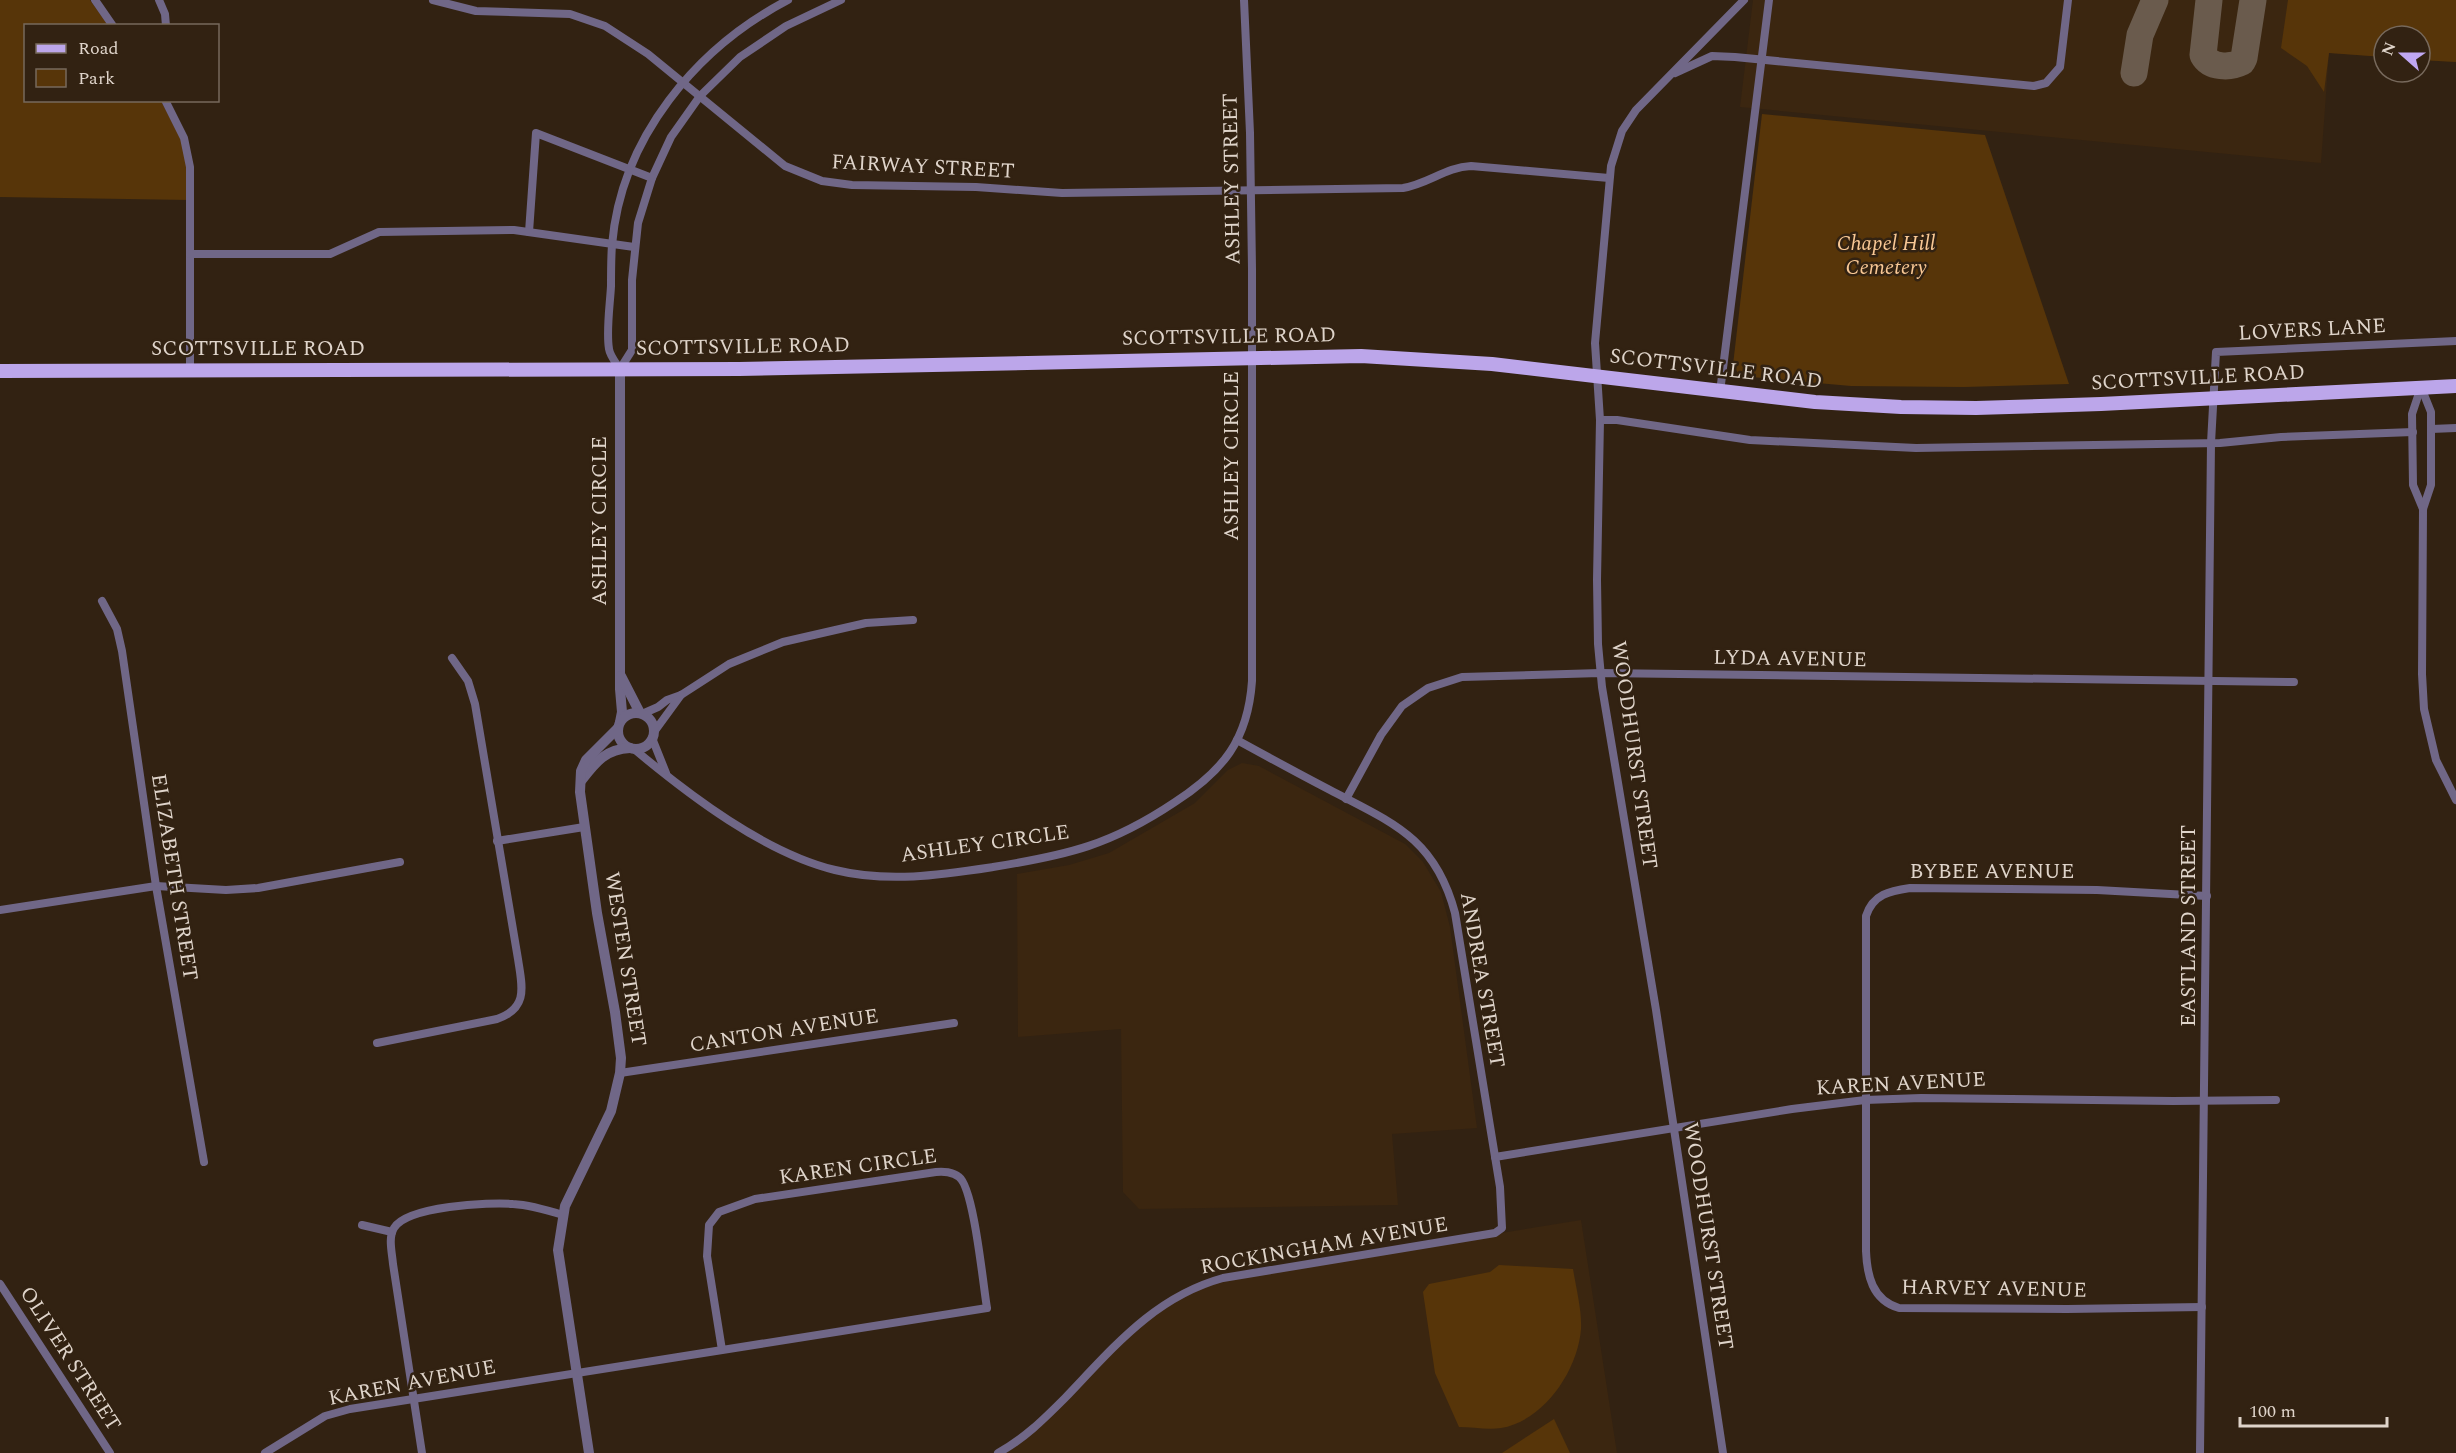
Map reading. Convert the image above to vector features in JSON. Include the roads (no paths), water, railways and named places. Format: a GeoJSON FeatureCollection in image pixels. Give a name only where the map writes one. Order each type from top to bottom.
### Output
{"type":"FeatureCollection","features":[{"type":"Feature","properties":{"kind":"main road","name":"SCOTTSVILLE ROAD"},"geometry":{"type":"LineString","coordinates":[[0,371],[838,368],[1251,357],[1419,358],[1824,403],[1933,407],[2049,406],[2456,386]]}},
{"type":"Feature","properties":{"kind":"street"},"geometry":{"type":"LineString","coordinates":[[95,0],[112,24]]}},
{"type":"Feature","properties":{"kind":"street"},"geometry":{"type":"LineString","coordinates":[[159,0],[165,14],[166,24]]}},
{"type":"Feature","properties":{"kind":"street","name":"FAIRWAY STREET"},"geometry":{"type":"LineString","coordinates":[[433,0],[476,11],[557,12],[582,17],[616,32],[683,82],[785,166],[822,181],[860,185],[976,187],[1062,193],[1403,188],[1422,183],[1457,166],[1609,178]]}},
{"type":"Feature","properties":{"kind":"street"},"geometry":{"type":"LineString","coordinates":[[788,0],[728,38],[683,82],[654,122],[630,171],[612,244],[609,350],[620,369],[632,350],[634,247],[642,208],[652,178],[671,137],[700,96],[725,70],[753,47],[786,26],[841,0]]}},
{"type":"Feature","properties":{"kind":"street","name":"ASHLEY STREET"},"geometry":{"type":"LineString","coordinates":[[1244,0],[1251,189],[1251,357]]}},
{"type":"Feature","properties":{"kind":"street","name":"WOODHURST STREET"},"geometry":{"type":"LineString","coordinates":[[1723,1453],[1600,673],[1597,580],[1600,420],[1595,343],[1609,178],[1613,154],[1622,131],[1636,110],[1744,0]]}},
{"type":"Feature","properties":{"kind":"street"},"geometry":{"type":"LineString","coordinates":[[1720,392],[1769,0]]}},
{"type":"Feature","properties":{"kind":"street"},"geometry":{"type":"LineString","coordinates":[[1665,80],[1692,64],[1712,56],[1761,58],[2034,86],[2046,83],[2060,67],[2068,0]]}},
{"type":"Feature","properties":{"kind":"street"},"geometry":{"type":"LineString","coordinates":[[166,102],[184,138],[190,167],[190,371]]}},
{"type":"Feature","properties":{"kind":"street"},"geometry":{"type":"LineString","coordinates":[[529,232],[536,134],[652,178]]}},
{"type":"Feature","properties":{"kind":"street"},"geometry":{"type":"LineString","coordinates":[[189,254],[330,254],[379,232],[514,230],[634,247]]}},
{"type":"Feature","properties":{"kind":"street","name":"LOVERS LANE"},"geometry":{"type":"LineString","coordinates":[[2212,398],[2216,352],[2456,341]]}},
{"type":"Feature","properties":{"kind":"street","name":"ASHLEY CIRCLE"},"geometry":{"type":"LineString","coordinates":[[632,749],[703,802],[792,855],[834,870],[866,875],[898,878],[946,874],[1026,862],[1073,852],[1104,842],[1147,820],[1208,778],[1226,759],[1238,740],[1248,711],[1252,681],[1251,357]]}},
{"type":"Feature","properties":{"kind":"street","name":"ASHLEY CIRCLE"},"geometry":{"type":"LineString","coordinates":[[619,725],[622,712],[620,369]]}},
{"type":"Feature","properties":{"kind":"street"},"geometry":{"type":"LineString","coordinates":[[2421,387],[2432,411],[2431,485],[2423,508],[2422,674],[2424,710],[2436,760],[2456,800]]}},
{"type":"Feature","properties":{"kind":"street"},"geometry":{"type":"LineString","coordinates":[[2421,387],[2412,414],[2413,485],[2423,508]]}},
{"type":"Feature","properties":{"kind":"street","name":"EASTLAND STREET"},"geometry":{"type":"LineString","coordinates":[[2200,1453],[2206,1101],[2212,398]]}},
{"type":"Feature","properties":{"kind":"street"},"geometry":{"type":"LineString","coordinates":[[1600,420],[1617,420],[1750,440],[1916,448],[2211,443],[2274,437],[2413,432]]}},
{"type":"Feature","properties":{"kind":"street"},"geometry":{"type":"LineString","coordinates":[[2431,429],[2456,428]]}},
{"type":"Feature","properties":{"kind":"street","name":"ELIZABETH STREET"},"geometry":{"type":"LineString","coordinates":[[102,601],[117,629],[122,651],[156,886],[204,1162]]}},
{"type":"Feature","properties":{"kind":"street"},"geometry":{"type":"LineString","coordinates":[[632,749],[619,738],[619,725],[631,713],[641,714],[658,707],[729,664],[783,642],[866,623],[913,620]]}},
{"type":"Feature","properties":{"kind":"street"},"geometry":{"type":"LineString","coordinates":[[377,1043],[497,1019],[510,1014],[517,1007],[521,994],[521,975],[475,704],[468,681],[452,658]]}},
{"type":"Feature","properties":{"kind":"street","name":"LYDA AVENUE"},"geometry":{"type":"LineString","coordinates":[[1347,799],[1387,724],[1402,706],[1428,688],[1448,680],[1477,675],[1600,673],[2294,682]]}},
{"type":"Feature","properties":{"kind":"street","name":"ASHLEY CIRCLE"},"geometry":{"type":"LineString","coordinates":[[620,674],[641,714]]}},
{"type":"Feature","properties":{"kind":"street"},"geometry":{"type":"LineString","coordinates":[[580,781],[601,757],[620,748],[645,747],[681,695]]}},
{"type":"Feature","properties":{"kind":"street"},"geometry":{"type":"LineString","coordinates":[[641,714],[651,721],[653,735],[666,774]]}},
{"type":"Feature","properties":{"kind":"street","name":"WESTEN STREET"},"geometry":{"type":"LineString","coordinates":[[589,1453],[558,1250],[563,1215],[573,1188],[611,1111],[620,1073],[621,1058],[615,1012],[584,827],[580,781],[586,760],[619,725]]}},
{"type":"Feature","properties":{"kind":"street","name":"ANDREA STREET"},"geometry":{"type":"LineString","coordinates":[[1238,740],[1386,819],[1408,834],[1434,863],[1447,886],[1455,913],[1495,1157],[1504,1222],[1502,1230]]}},
{"type":"Feature","properties":{"kind":"street"},"geometry":{"type":"LineString","coordinates":[[497,841],[584,827]]}},
{"type":"Feature","properties":{"kind":"street"},"geometry":{"type":"LineString","coordinates":[[0,910],[156,886],[226,890],[258,888],[400,862]]}},
{"type":"Feature","properties":{"kind":"street","name":"BYBEE AVENUE"},"geometry":{"type":"LineString","coordinates":[[1865,1100],[1866,916],[1871,904],[1885,893],[1910,888],[1980,888],[2097,890],[2207,896]]}},
{"type":"Feature","properties":{"kind":"street","name":"CANTON AVENUE"},"geometry":{"type":"LineString","coordinates":[[620,1073],[954,1023]]}},
{"type":"Feature","properties":{"kind":"street","name":"KAREN AVENUE"},"geometry":{"type":"LineString","coordinates":[[1495,1157],[1792,1109],[1865,1100],[1941,1098],[2276,1100]]}},
{"type":"Feature","properties":{"kind":"street","name":"HARVEY AVENUE"},"geometry":{"type":"LineString","coordinates":[[1865,1100],[1866,1264],[1870,1283],[1884,1301],[1899,1308],[2067,1310],[2202,1307]]}},
{"type":"Feature","properties":{"kind":"street","name":"KAREN CIRCLE"},"geometry":{"type":"LineString","coordinates":[[575,1372],[722,1350],[987,1308],[969,1194],[959,1177],[949,1172],[936,1172],[755,1198],[719,1212],[709,1226],[707,1256],[722,1350]]}},
{"type":"Feature","properties":{"kind":"street"},"geometry":{"type":"LineString","coordinates":[[422,1453],[393,1264],[392,1232],[400,1222],[416,1215],[479,1204],[512,1204],[563,1215]]}},
{"type":"Feature","properties":{"kind":"street"},"geometry":{"type":"LineString","coordinates":[[362,1225],[392,1232]]}},
{"type":"Feature","properties":{"kind":"street","name":"ROCKINGHAM AVENUE"},"geometry":{"type":"LineString","coordinates":[[998,1453],[1031,1430],[1139,1323],[1164,1304],[1191,1288],[1223,1278],[1473,1237],[1502,1230]]}},
{"type":"Feature","properties":{"kind":"street","name":"OLIVER STREET"},"geometry":{"type":"LineString","coordinates":[[0,1284],[110,1453]]}},
{"type":"Feature","properties":{"kind":"street","name":"KAREN AVENUE"},"geometry":{"type":"LineString","coordinates":[[265,1453],[325,1416],[350,1409],[575,1372]]}},
{"type":"Feature","properties":{"kind":"park label","name":"Chapel Hill Cemetery"},"geometry":{"type":"Point","coordinates":[1886,256]}}]}
